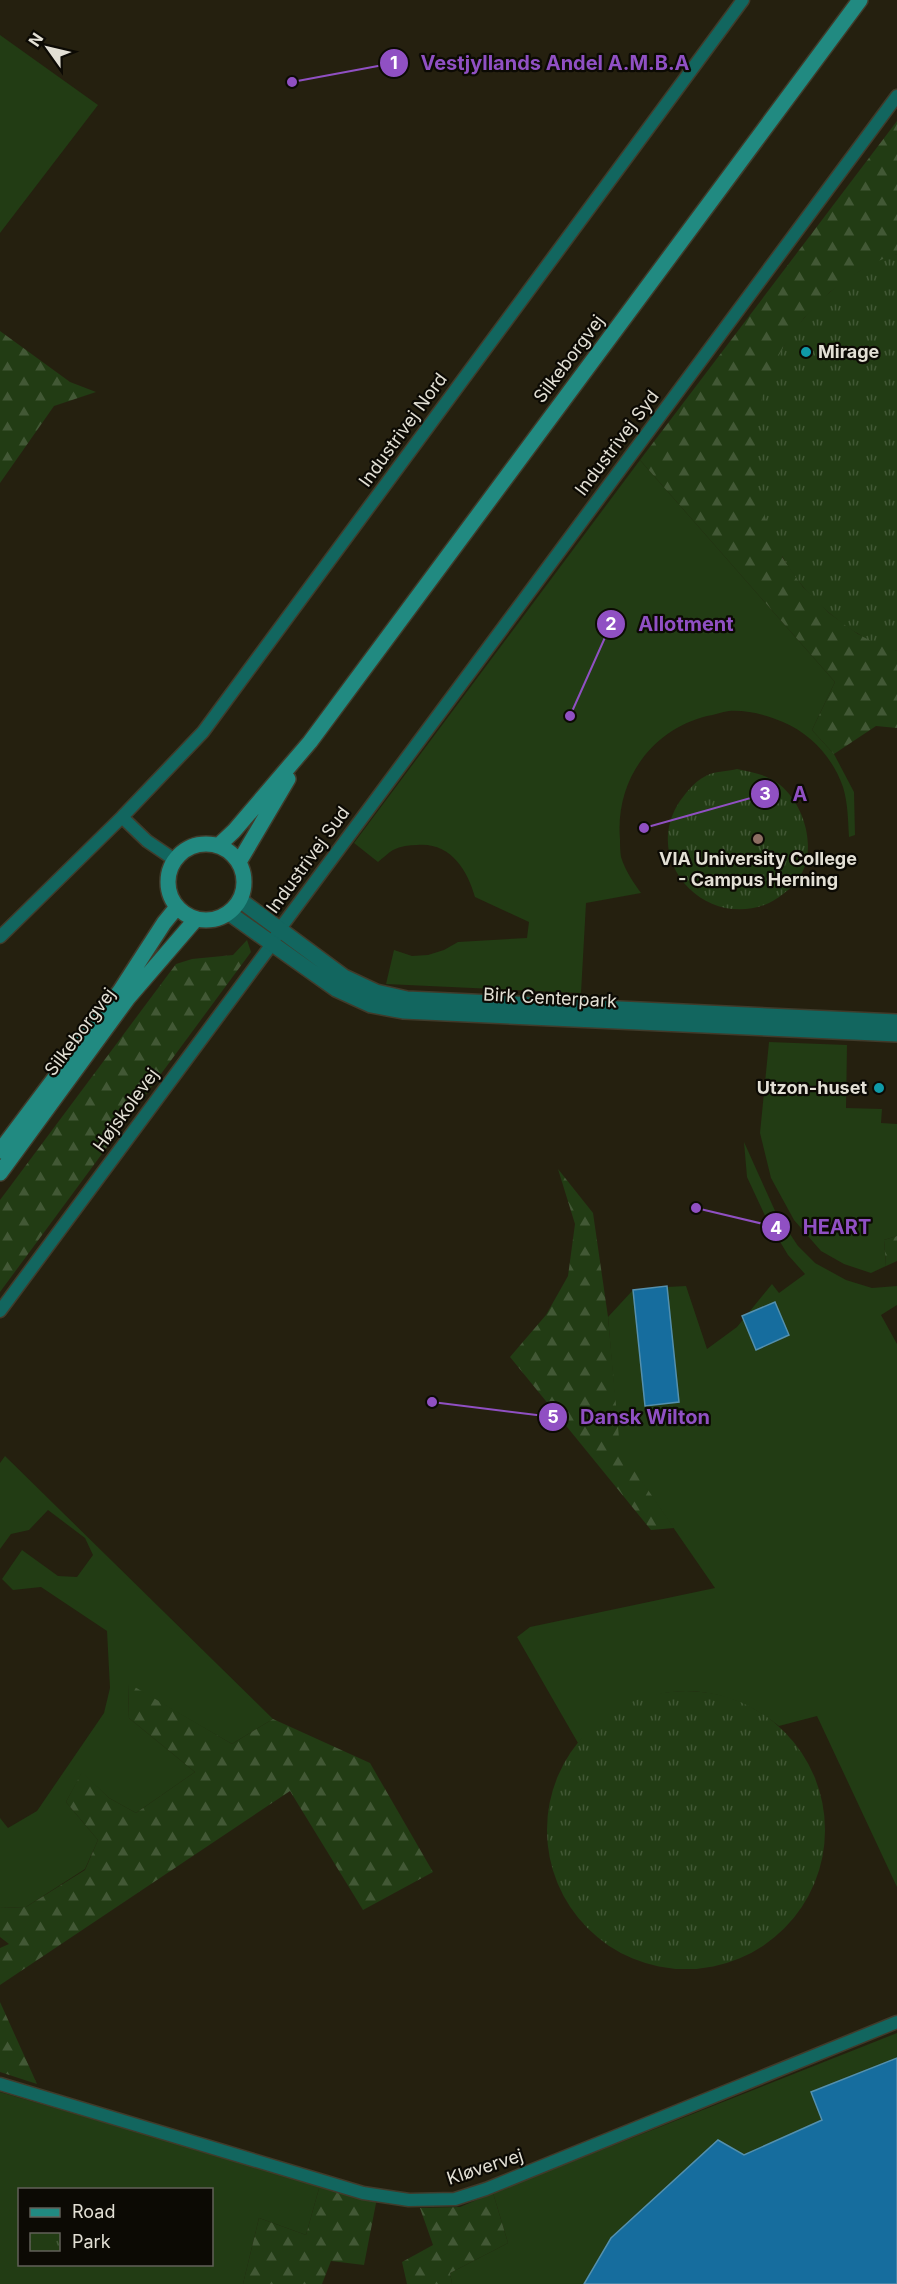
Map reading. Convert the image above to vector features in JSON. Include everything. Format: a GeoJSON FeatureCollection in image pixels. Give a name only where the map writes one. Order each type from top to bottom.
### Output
{"type":"FeatureCollection","features":[{"type":"Feature","properties":{"kind":"main road","name":"Silkeborgvej"},"geometry":{"type":"LineString","coordinates":[[218,846],[234,831],[310,742],[860,0]]}},
{"type":"Feature","properties":{"kind":"main road","name":"Silkeborgvej"},"geometry":{"type":"LineString","coordinates":[[240,862],[310,742]]}},
{"type":"Feature","properties":{"kind":"main road"},"geometry":{"type":"LineString","coordinates":[[204,844],[218,846],[232,853],[240,862],[245,878],[244,891],[230,913],[208,920],[196,919],[177,907],[168,885],[169,874],[176,860],[192,846],[204,844]]}},
{"type":"Feature","properties":{"kind":"main road","name":"Silkeborgvej"},"geometry":{"type":"LineString","coordinates":[[0,1151],[120,991],[177,907]]}},
{"type":"Feature","properties":{"kind":"main road","name":"Silkeborgvej"},"geometry":{"type":"LineString","coordinates":[[0,1173],[128,998],[196,919]]}},
{"type":"Feature","properties":{"kind":"street","name":"Industrivej Nord"},"geometry":{"type":"LineString","coordinates":[[0,937],[122,817],[203,732],[743,0]]}},
{"type":"Feature","properties":{"kind":"street","name":"Industrivej Syd"},"geometry":{"type":"LineString","coordinates":[[366,812],[897,96]]}},
{"type":"Feature","properties":{"kind":"street","name":"Industrivej Sud"},"geometry":{"type":"LineString","coordinates":[[276,937],[366,812]]}},
{"type":"Feature","properties":{"kind":"street"},"geometry":{"type":"LineString","coordinates":[[122,817],[147,841],[176,860]]}},
{"type":"Feature","properties":{"kind":"street","name":"Birk Centerpark"},"geometry":{"type":"LineString","coordinates":[[240,900],[276,937]]}},
{"type":"Feature","properties":{"kind":"street","name":"Birk Centerpark"},"geometry":{"type":"LineString","coordinates":[[230,913],[276,937],[344,978],[376,992],[407,999],[763,1022],[897,1034]]}},
{"type":"Feature","properties":{"kind":"street","name":"Højskolevej"},"geometry":{"type":"LineString","coordinates":[[0,1311],[276,937]]}},
{"type":"Feature","properties":{"kind":"street","name":"Birk Centerpark"},"geometry":{"type":"LineString","coordinates":[[763,1022],[897,1022]]}},
{"type":"Feature","properties":{"kind":"street","name":"Kløvervej"},"geometry":{"type":"LineString","coordinates":[[0,2084],[363,2193],[409,2200],[455,2199],[486,2189],[897,2022]]}},
{"type":"Feature","properties":{"kind":"green space"},"geometry":{"type":"Polygon","coordinates":[[[0,35],[98,105],[0,233],[0,35]]]}},
{"type":"Feature","properties":{"kind":"green space"},"geometry":{"type":"Polygon","coordinates":[[[897,121],[897,254],[860,271],[830,292],[804,318],[783,348],[782,557],[803,587],[829,613],[858,634],[897,651],[897,728],[876,726],[834,754],[812,730],[835,682],[640,460],[897,121]]]}},
{"type":"Feature","properties":{"kind":"green space"},"geometry":{"type":"Polygon","coordinates":[[[897,254],[897,651],[875,643],[834,617],[816,601],[789,568],[770,532],[759,493],[755,453],[759,413],[770,374],[789,338],[816,305],[834,289],[864,268],[897,254]]]}},
{"type":"Feature","properties":{"kind":"green space"},"geometry":{"type":"Polygon","coordinates":[[[0,331],[70,382],[96,392],[54,406],[0,483],[0,331]]]}},
{"type":"Feature","properties":{"kind":"green space"},"geometry":{"type":"Polygon","coordinates":[[[640,460],[835,682],[812,730],[834,754],[854,792],[855,835],[849,837],[848,812],[839,776],[827,757],[812,740],[783,722],[757,714],[729,711],[707,716],[669,733],[641,761],[631,778],[620,818],[620,852],[627,871],[641,893],[586,903],[581,993],[386,984],[394,950],[412,956],[428,955],[458,942],[527,938],[529,922],[475,897],[462,867],[448,853],[439,848],[429,845],[399,848],[378,862],[354,843],[640,460]]]}},
{"type":"Feature","properties":{"kind":"green space"},"geometry":{"type":"Polygon","coordinates":[[[737,769],[767,777],[776,782],[793,799],[804,823],[808,849],[802,873],[796,882],[769,903],[745,909],[723,907],[703,899],[686,885],[674,867],[668,846],[670,824],[680,801],[690,789],[710,774],[737,769]]]}},
{"type":"Feature","properties":{"kind":"green space"},"geometry":{"type":"Polygon","coordinates":[[[247,940],[251,952],[0,1292],[0,1200],[176,964],[192,959],[233,955],[247,940]]]}},
{"type":"Feature","properties":{"kind":"green space"},"geometry":{"type":"Polygon","coordinates":[[[769,1042],[847,1045],[846,1108],[882,1109],[881,1123],[897,1124],[897,1236],[884,1240],[886,1266],[871,1273],[844,1264],[821,1251],[794,1220],[771,1178],[760,1133],[769,1042]]]}},
{"type":"Feature","properties":{"kind":"green space"},"geometry":{"type":"Polygon","coordinates":[[[744,1142],[776,1213],[798,1246],[815,1263],[846,1280],[872,1288],[897,1286],[897,1305],[881,1315],[897,1344],[897,1887],[817,1716],[779,1726],[754,1709],[728,1698],[701,1692],[675,1692],[649,1697],[624,1707],[600,1723],[578,1743],[517,1637],[530,1627],[715,1588],[619,1449],[608,1317],[633,1290],[645,1405],[679,1402],[667,1287],[686,1286],[707,1349],[737,1327],[772,1284],[779,1293],[805,1274],[788,1255],[767,1220],[747,1177],[744,1142]]]}},
{"type":"Feature","properties":{"kind":"green space"},"geometry":{"type":"Polygon","coordinates":[[[558,1169],[593,1213],[608,1317],[620,1449],[674,1528],[651,1530],[510,1357],[546,1315],[568,1276],[575,1224],[558,1169]]]}},
{"type":"Feature","properties":{"kind":"green space"},"geometry":{"type":"Polygon","coordinates":[[[897,1236],[897,1261],[886,1266],[884,1240],[897,1236]]]}},
{"type":"Feature","properties":{"kind":"green space"},"geometry":{"type":"Polygon","coordinates":[[[5,1456],[273,1719],[232,1744],[128,1684],[129,1718],[195,1772],[136,1813],[109,1798],[82,1773],[66,1802],[98,1840],[85,1869],[26,1907],[0,1908],[0,1818],[8,1828],[37,1811],[104,1713],[110,1688],[107,1631],[41,1587],[13,1590],[2,1579],[22,1550],[58,1576],[77,1577],[93,1555],[85,1538],[48,1510],[29,1530],[11,1534],[0,1549],[0,1463],[5,1456]]]}},
{"type":"Feature","properties":{"kind":"green space"},"geometry":{"type":"Polygon","coordinates":[[[128,1683],[232,1744],[273,1719],[370,1763],[433,1872],[363,1910],[290,1791],[0,1985],[0,1948],[9,1944],[0,1937],[0,1908],[26,1907],[85,1870],[98,1840],[66,1802],[82,1772],[109,1798],[136,1813],[195,1772],[129,1718],[128,1683]]]}},
{"type":"Feature","properties":{"kind":"green space"},"geometry":{"type":"Polygon","coordinates":[[[686,1691],[713,1694],[739,1702],[763,1715],[784,1732],[801,1753],[814,1777],[822,1803],[825,1830],[822,1857],[814,1883],[801,1907],[784,1928],[763,1945],[739,1958],[713,1966],[686,1969],[659,1966],[633,1958],[609,1945],[588,1928],[571,1907],[558,1883],[550,1857],[547,1830],[550,1803],[558,1777],[571,1753],[588,1732],[609,1715],[633,1702],[659,1694],[686,1691]]]}},
{"type":"Feature","properties":{"kind":"green space"},"geometry":{"type":"Polygon","coordinates":[[[0,2002],[37,2084],[0,2072],[0,2002]]]}},
{"type":"Feature","properties":{"kind":"green space"},"geometry":{"type":"Polygon","coordinates":[[[897,2033],[897,2058],[811,2092],[823,2120],[744,2155],[611,2238],[584,2284],[452,2284],[450,2273],[508,2243],[493,2193],[897,2033]]]}},
{"type":"Feature","properties":{"kind":"green space"},"geometry":{"type":"Polygon","coordinates":[[[0,2092],[320,2185],[306,2235],[259,2218],[243,2284],[0,2284],[0,2092]]]}},
{"type":"Feature","properties":{"kind":"green space"},"geometry":{"type":"Polygon","coordinates":[[[320,2185],[377,2198],[364,2265],[331,2261],[322,2284],[243,2284],[259,2218],[306,2235],[320,2185]]]}},
{"type":"Feature","properties":{"kind":"green space"},"geometry":{"type":"Polygon","coordinates":[[[493,2193],[508,2243],[450,2273],[452,2284],[407,2284],[402,2262],[433,2245],[420,2208],[460,2207],[493,2193]]]}},
{"type":"Feature","properties":{"kind":"water"},"geometry":{"type":"Polygon","coordinates":[[[667,1286],[679,1402],[645,1406],[633,1290],[667,1286]]]}},
{"type":"Feature","properties":{"kind":"water"},"geometry":{"type":"Polygon","coordinates":[[[775,1302],[789,1335],[756,1350],[742,1316],[775,1302]]]}},
{"type":"Feature","properties":{"kind":"water"},"geometry":{"type":"Polygon","coordinates":[[[897,2058],[897,2284],[584,2284],[611,2238],[718,2140],[744,2155],[822,2120],[811,2092],[897,2058]]]}},
{"type":"Feature","properties":{"kind":"place","name":"Vestjyllands Andel A.M.B.A"},"geometry":{"type":"Point","coordinates":[292,82]}},
{"type":"Feature","properties":{"kind":"place","name":"Mirage"},"geometry":{"type":"Point","coordinates":[806,352]}},
{"type":"Feature","properties":{"kind":"place","name":"Allotment"},"geometry":{"type":"Point","coordinates":[570,716]}},
{"type":"Feature","properties":{"kind":"place","name":"A"},"geometry":{"type":"Point","coordinates":[644,828]}},
{"type":"Feature","properties":{"kind":"place","name":"VIA University College - Campus Herning"},"geometry":{"type":"Point","coordinates":[758,839]}},
{"type":"Feature","properties":{"kind":"place","name":"Utzon-huset"},"geometry":{"type":"Point","coordinates":[879,1088]}},
{"type":"Feature","properties":{"kind":"place","name":"HEART"},"geometry":{"type":"Point","coordinates":[696,1208]}},
{"type":"Feature","properties":{"kind":"place","name":"Dansk Wilton"},"geometry":{"type":"Point","coordinates":[432,1402]}}]}
